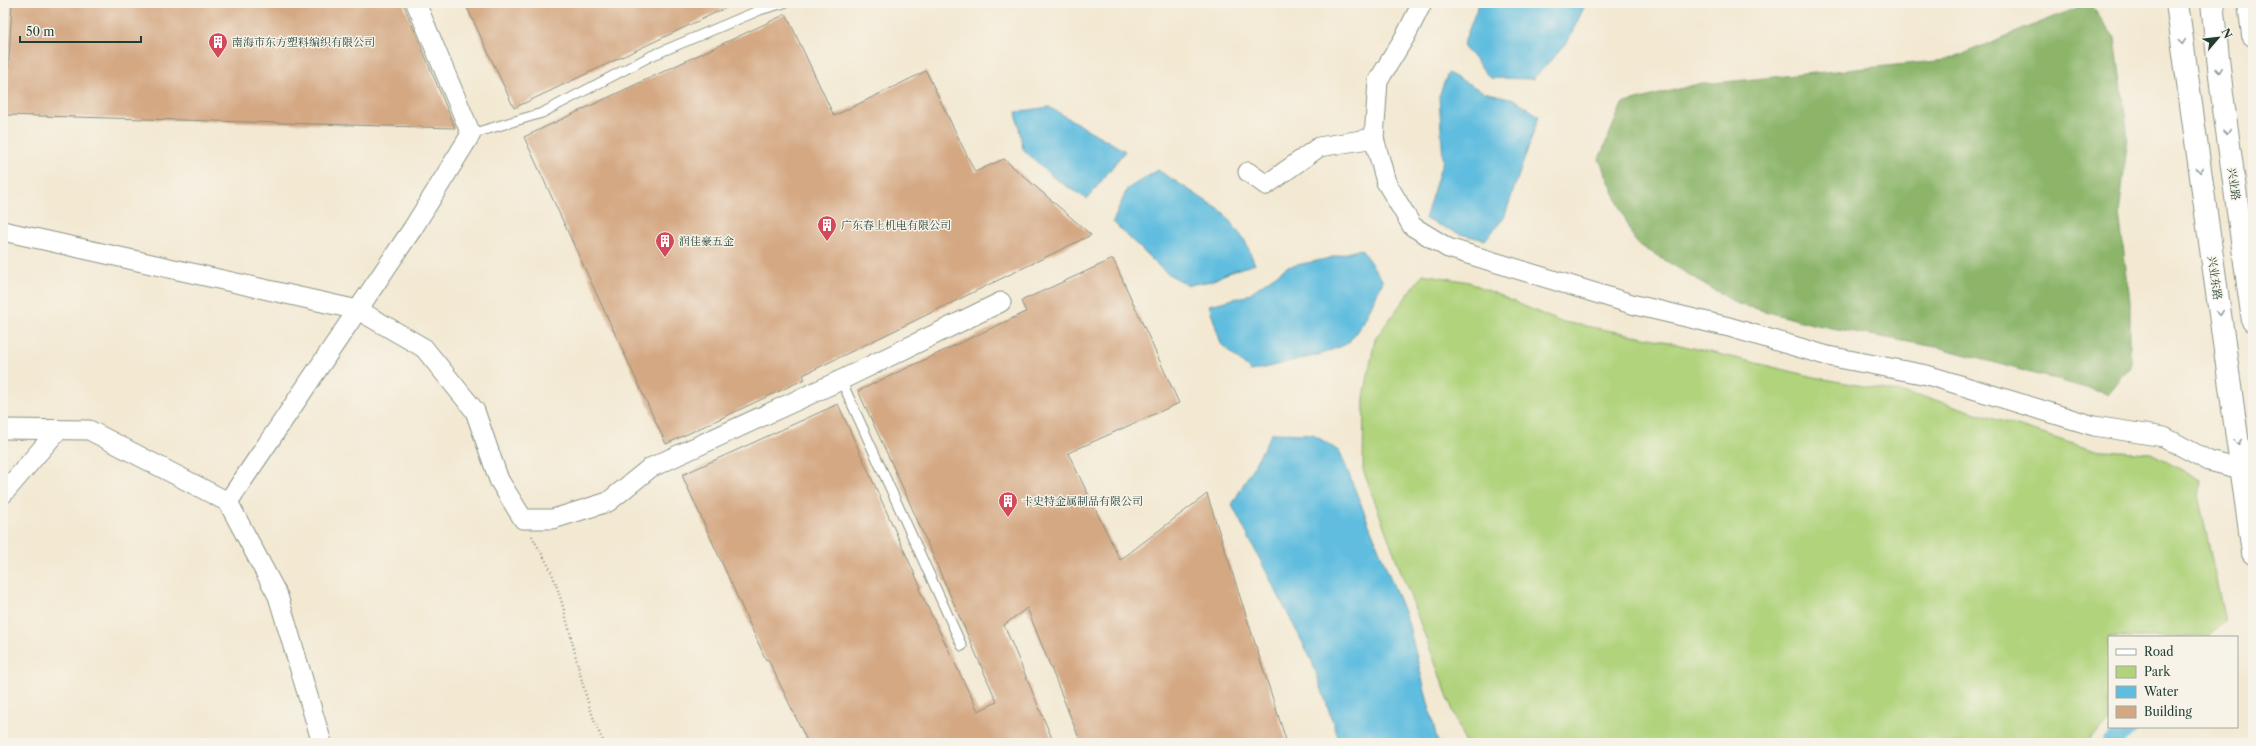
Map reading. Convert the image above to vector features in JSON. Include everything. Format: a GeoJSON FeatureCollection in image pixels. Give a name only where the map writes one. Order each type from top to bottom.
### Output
{"type":"FeatureCollection","features":[{"type":"Feature","properties":{"kind":"main road","name":"兴业东路"},"geometry":{"type":"LineString","coordinates":[[2177,3],[2253,553]]}},
{"type":"Feature","properties":{"kind":"main road","name":"兴业路"},"geometry":{"type":"LineString","coordinates":[[2212,3],[2222,94],[2253,321]]}},
{"type":"Feature","properties":{"kind":"main road"},"geometry":{"type":"LineString","coordinates":[[2249,3],[2253,35]]}},
{"type":"Feature","properties":{"kind":"street"},"geometry":{"type":"LineString","coordinates":[[228,502],[413,228],[471,134],[416,3]]}},
{"type":"Feature","properties":{"kind":"street"},"geometry":{"type":"LineString","coordinates":[[1422,3],[1406,35],[1378,81],[1374,138],[1386,182],[1412,226],[1448,248],[1636,305],[1729,327],[1828,356],[1927,375],[2094,426],[2164,437],[2209,461],[2241,469]]}},
{"type":"Feature","properties":{"kind":"street"},"geometry":{"type":"LineString","coordinates":[[1248,172],[1266,185],[1319,147],[1374,138]]}},
{"type":"Feature","properties":{"kind":"street"},"geometry":{"type":"LineString","coordinates":[[3,231],[358,310],[424,348],[475,411],[499,480],[523,519],[553,519],[608,502],[650,468],[841,380],[1001,302]]}},
{"type":"Feature","properties":{"kind":"street"},"geometry":{"type":"LineString","coordinates":[[3,429],[89,430],[228,502],[278,596],[322,743]]}},
{"type":"Feature","properties":{"kind":"street"},"geometry":{"type":"LineString","coordinates":[[3,494],[58,430]]}},
{"type":"Feature","properties":{"kind":"lane"},"geometry":{"type":"LineString","coordinates":[[471,134],[542,112],[651,56],[760,10],[784,3]]}},
{"type":"Feature","properties":{"kind":"lane"},"geometry":{"type":"LineString","coordinates":[[841,380],[962,646]]}},
{"type":"Feature","properties":{"kind":"path"},"geometry":{"type":"LineString","coordinates":[[523,519],[554,578],[580,674],[597,728],[604,743]]}},
{"type":"Feature","properties":{"kind":"green space"},"geometry":{"type":"Polygon","coordinates":[[[2089,3],[2115,38],[2128,137],[2119,214],[2130,300],[2130,367],[2108,394],[1941,348],[1816,325],[1738,304],[1636,243],[1599,159],[1622,104],[1694,85],[1947,60],[2089,3]]]}},
{"type":"Feature","properties":{"kind":"green space"},"geometry":{"type":"Polygon","coordinates":[[[1423,274],[1469,282],[1558,321],[1655,339],[1819,378],[1929,398],[2089,449],[2150,453],[2201,480],[2199,499],[2225,622],[2209,636],[2108,636],[2108,723],[2085,743],[1465,743],[1363,470],[1364,397],[1375,339],[1423,274]]]}},
{"type":"Feature","properties":{"kind":"water"},"geometry":{"type":"Polygon","coordinates":[[[1479,3],[1586,3],[1567,43],[1533,79],[1490,78],[1463,45],[1479,3]]]}},
{"type":"Feature","properties":{"kind":"water"},"geometry":{"type":"Polygon","coordinates":[[[1448,73],[1484,92],[1514,99],[1539,116],[1504,218],[1485,240],[1460,234],[1425,219],[1443,160],[1439,96],[1448,73]]]}},
{"type":"Feature","properties":{"kind":"water"},"geometry":{"type":"Polygon","coordinates":[[[1049,107],[1125,151],[1087,199],[1054,178],[1023,149],[1016,112],[1049,107]]]}},
{"type":"Feature","properties":{"kind":"water"},"geometry":{"type":"Polygon","coordinates":[[[1158,170],[1223,212],[1245,241],[1255,264],[1229,272],[1212,281],[1188,285],[1165,272],[1113,222],[1127,189],[1158,170]]]}},
{"type":"Feature","properties":{"kind":"water"},"geometry":{"type":"Polygon","coordinates":[[[1361,249],[1383,281],[1363,323],[1348,343],[1322,354],[1251,371],[1221,344],[1209,305],[1246,296],[1287,267],[1326,259],[1361,249]]]}},
{"type":"Feature","properties":{"kind":"water"},"geometry":{"type":"Polygon","coordinates":[[[1272,433],[1313,434],[1340,452],[1408,622],[1438,743],[1340,743],[1312,661],[1232,505],[1272,433]]]}},
{"type":"Feature","properties":{"kind":"building","name":"南海市东方塑料编织有限公司"},"geometry":{"type":"Polygon","coordinates":[[[12,3],[403,3],[455,128],[6,115],[12,3]]]}},
{"type":"Feature","properties":{"kind":"building"},"geometry":{"type":"Polygon","coordinates":[[[465,3],[736,3],[514,108],[465,3]]]}},
{"type":"Feature","properties":{"kind":"building"},"geometry":{"type":"Polygon","coordinates":[[[786,14],[834,116],[926,71],[975,172],[1004,159],[1091,235],[803,375],[805,379],[666,444],[524,137],[786,14]]]}},
{"type":"Feature","properties":{"kind":"building"},"geometry":{"type":"Polygon","coordinates":[[[1113,259],[1179,403],[1068,453],[1120,560],[1207,494],[1287,743],[1081,743],[1027,608],[1004,625],[1054,743],[808,743],[768,659],[766,660],[682,475],[838,404],[921,588],[919,589],[978,711],[997,702],[904,490],[858,391],[1026,312],[1021,301],[1113,259]]]}},
{"type":"Feature","properties":{"kind":"waterway"},"geometry":{"type":"LineString","coordinates":[[2111,743],[2129,728]]}},
{"type":"Feature","properties":{"kind":"place","name":"南海市东方塑料编织有限公司"},"geometry":{"type":"Point","coordinates":[218,59]}},
{"type":"Feature","properties":{"kind":"place","name":"广东春上机电有限公司"},"geometry":{"type":"Point","coordinates":[827,242]}},
{"type":"Feature","properties":{"kind":"place","name":"润佳豪五金"},"geometry":{"type":"Point","coordinates":[665,258]}},
{"type":"Feature","properties":{"kind":"place","name":"卡史特金属制品有限公司"},"geometry":{"type":"Point","coordinates":[1008,518]}}]}
